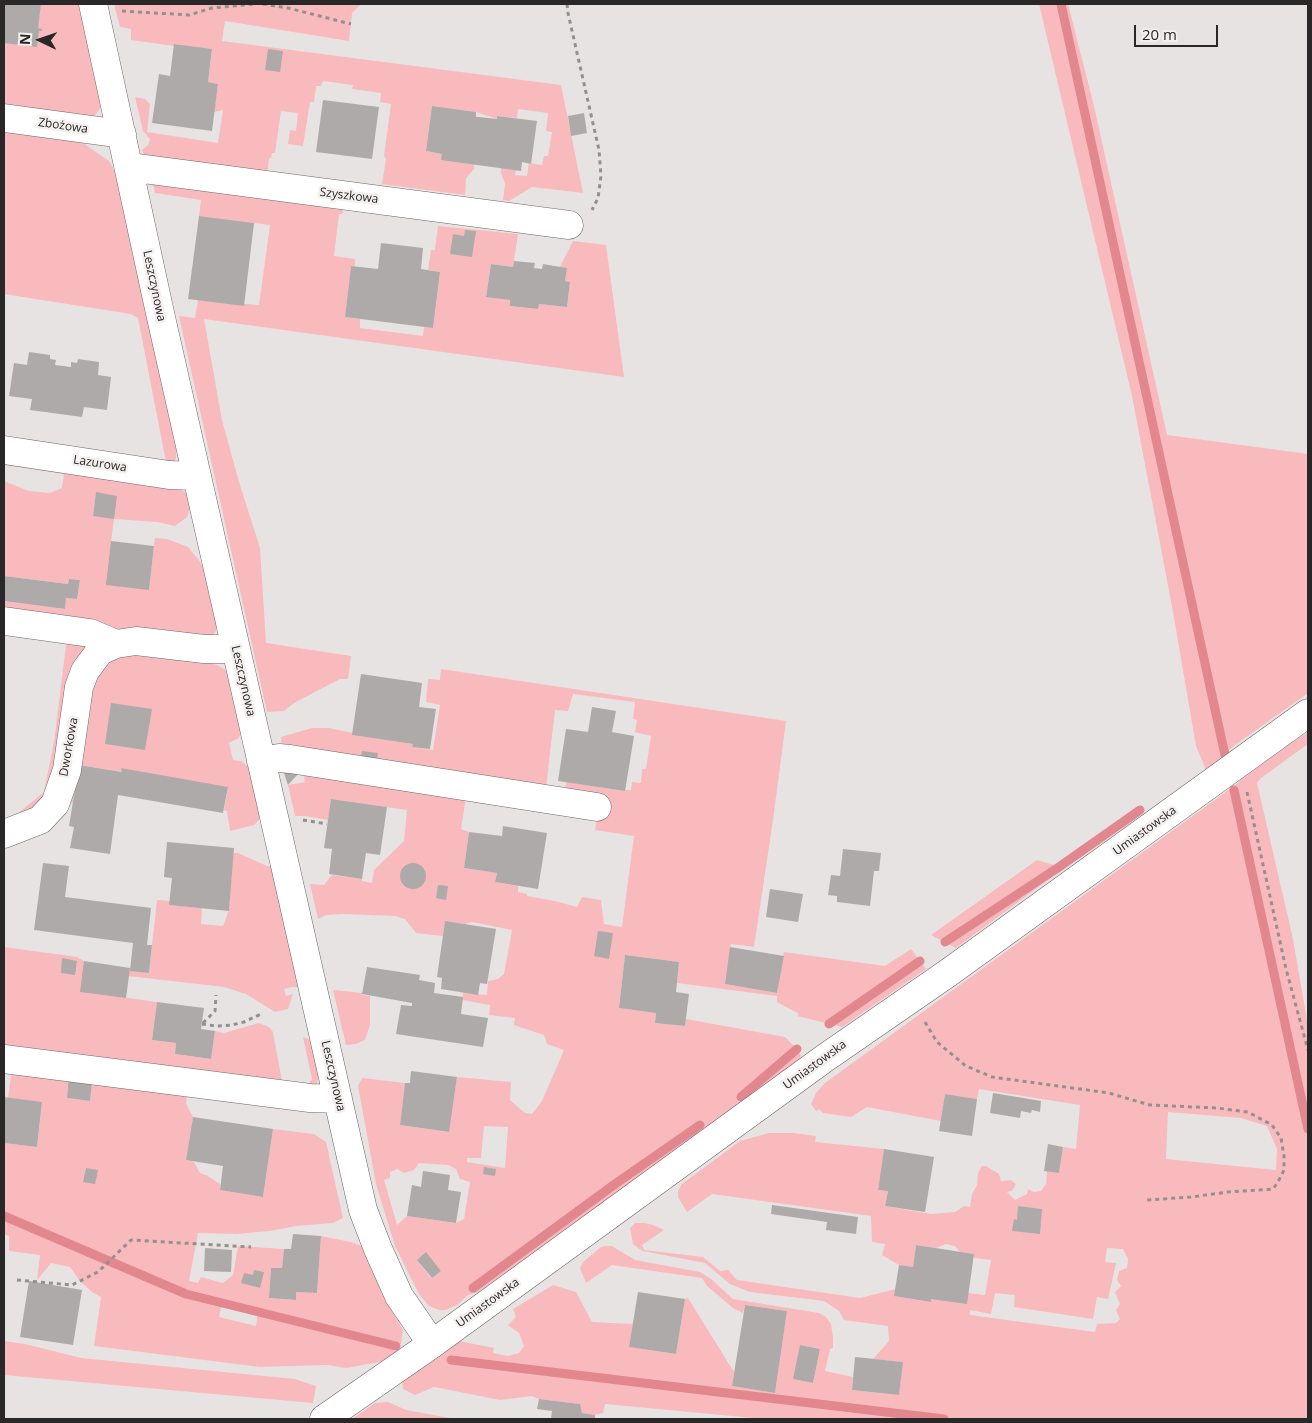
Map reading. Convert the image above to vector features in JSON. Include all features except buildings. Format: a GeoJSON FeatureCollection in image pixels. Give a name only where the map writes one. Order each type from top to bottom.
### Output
{"type":"FeatureCollection","features":[{"type":"Feature","properties":{"kind":"street","name":"Leszczynowa"},"geometry":{"type":"LineString","coordinates":[[94,7],[196,476],[363,1210],[399,1296],[432,1344]]}},
{"type":"Feature","properties":{"kind":"street","name":"Zbożowa"},"geometry":{"type":"LineString","coordinates":[[4,118],[122,134]]}},
{"type":"Feature","properties":{"kind":"street","name":"Szyszkowa"},"geometry":{"type":"LineString","coordinates":[[129,168],[569,225]]}},
{"type":"Feature","properties":{"kind":"street","name":"Lazurowa"},"geometry":{"type":"LineString","coordinates":[[4,450],[169,475],[196,476]]}},
{"type":"Feature","properties":{"kind":"street","name":"Dworkowa"},"geometry":{"type":"LineString","coordinates":[[4,621],[90,633],[116,644]]}},
{"type":"Feature","properties":{"kind":"street","name":"Dworkowa"},"geometry":{"type":"LineString","coordinates":[[4,834],[40,820],[55,804],[67,770],[79,687],[84,671],[100,651],[116,644],[136,641],[187,648],[235,649]]}},
{"type":"Feature","properties":{"kind":"street","name":"Umiastowska"},"geometry":{"type":"LineString","coordinates":[[324,1419],[432,1344],[825,1058],[912,998],[1308,713]]}},
{"type":"Feature","properties":{"kind":"street"},"geometry":{"type":"LineString","coordinates":[[261,761],[279,758],[290,759],[596,807]]}},
{"type":"Feature","properties":{"kind":"street"},"geometry":{"type":"LineString","coordinates":[[4,1059],[310,1098],[338,1099]]}},
{"type":"Feature","properties":{"kind":"path"},"geometry":{"type":"LineString","coordinates":[[94,7],[189,15],[212,8],[255,4]]}},
{"type":"Feature","properties":{"kind":"path"},"geometry":{"type":"LineString","coordinates":[[263,4],[288,8],[350,24]]}},
{"type":"Feature","properties":{"kind":"path"},"geometry":{"type":"LineString","coordinates":[[567,4],[599,150],[601,176],[598,198],[592,211],[581,221],[569,225]]}},
{"type":"Feature","properties":{"kind":"path"},"geometry":{"type":"LineString","coordinates":[[1240,762],[1286,969],[1308,1050]]}},
{"type":"Feature","properties":{"kind":"path"},"geometry":{"type":"LineString","coordinates":[[296,819],[327,824]]}},
{"type":"Feature","properties":{"kind":"path"},"geometry":{"type":"LineString","coordinates":[[216,994],[215,1011],[202,1024],[216,1026],[232,1025],[261,1014]]}},
{"type":"Feature","properties":{"kind":"path"},"geometry":{"type":"LineString","coordinates":[[912,998],[938,1042],[966,1066],[992,1077],[1109,1093],[1150,1105],[1217,1108],[1248,1112],[1272,1125],[1281,1138],[1284,1170],[1273,1189],[1147,1200]]}},
{"type":"Feature","properties":{"kind":"path"},"geometry":{"type":"LineString","coordinates":[[17,1280],[72,1284],[98,1272],[131,1240],[252,1247]]}},
{"type":"Feature","properties":{"kind":"shaded area"},"geometry":{"type":"Polygon","coordinates":[[[4,4],[82,4],[100,92],[101,107],[92,119],[4,107],[4,4]]]}},
{"type":"Feature","properties":{"kind":"shaded area"},"geometry":{"type":"Polygon","coordinates":[[[114,4],[361,4],[352,13],[349,41],[225,21],[222,41],[561,85],[583,193],[532,187],[509,201],[503,200],[505,184],[501,168],[516,170],[515,175],[527,176],[529,163],[542,165],[544,156],[548,156],[552,132],[546,131],[548,113],[518,109],[517,118],[497,116],[497,119],[476,112],[432,106],[426,151],[474,164],[474,169],[466,178],[465,195],[382,184],[391,104],[380,102],[381,93],[352,89],[353,85],[323,81],[321,86],[316,86],[314,102],[310,102],[303,146],[288,144],[290,130],[296,131],[298,113],[281,111],[275,153],[272,153],[271,158],[269,158],[268,169],[261,175],[145,157],[142,150],[148,145],[150,139],[143,131],[135,97],[145,99],[150,104],[147,132],[218,143],[223,110],[214,112],[218,84],[208,82],[212,50],[131,40],[131,29],[120,27],[114,4]]]}},
{"type":"Feature","properties":{"kind":"shaded area"},"geometry":{"type":"Polygon","coordinates":[[[1039,4],[1068,4],[1094,106],[1167,435],[1308,454],[1308,693],[1235,745],[1207,772],[1196,746],[1132,396],[1039,4]]]}},
{"type":"Feature","properties":{"kind":"shaded area"},"geometry":{"type":"Polygon","coordinates":[[[4,129],[83,143],[109,161],[117,176],[177,446],[173,465],[175,485],[186,493],[190,509],[187,517],[175,526],[157,522],[114,519],[111,541],[149,590],[155,538],[167,539],[188,547],[199,560],[207,576],[216,617],[216,631],[209,640],[105,636],[61,758],[42,803],[21,818],[17,814],[44,792],[54,742],[69,621],[4,613],[4,601],[65,609],[66,598],[77,599],[80,580],[69,579],[68,584],[4,576],[4,481],[29,491],[50,493],[62,488],[64,474],[4,465],[4,442],[167,467],[138,318],[131,314],[4,294],[4,129]],[[96,493],[93,515],[113,518],[116,496],[96,493]]]}},
{"type":"Feature","properties":{"kind":"shaded area"},"geometry":{"type":"Polygon","coordinates":[[[154,181],[307,205],[344,208],[342,214],[339,214],[334,256],[355,259],[355,266],[351,266],[345,317],[360,319],[360,328],[423,336],[424,327],[433,328],[440,272],[428,270],[431,250],[435,250],[438,226],[518,234],[513,267],[491,264],[486,296],[510,300],[510,306],[537,309],[539,304],[567,307],[570,282],[565,281],[566,268],[560,267],[573,241],[606,245],[624,377],[204,319],[222,420],[260,548],[266,643],[351,656],[348,679],[340,679],[294,703],[284,711],[267,712],[179,316],[195,318],[198,300],[259,305],[270,225],[199,216],[201,200],[155,193],[154,187],[151,184],[154,181]]]}},
{"type":"Feature","properties":{"kind":"shaded area"},"geometry":{"type":"Polygon","coordinates":[[[120,653],[199,660],[217,665],[229,672],[242,726],[239,738],[229,743],[233,760],[241,761],[253,775],[260,811],[259,820],[254,825],[230,831],[227,811],[224,810],[228,788],[79,765],[73,802],[69,805],[86,682],[106,657],[120,653]]]}},
{"type":"Feature","properties":{"kind":"shaded area"},"geometry":{"type":"Polygon","coordinates":[[[441,669],[786,721],[754,947],[731,944],[725,984],[777,993],[784,952],[885,966],[911,949],[926,969],[842,1027],[797,1016],[799,1014],[777,1002],[777,996],[677,983],[679,962],[625,955],[619,1008],[656,1013],[655,1023],[685,1026],[686,1019],[785,1037],[801,1056],[797,1065],[478,1292],[468,1295],[457,1305],[446,1310],[439,1310],[429,1306],[419,1294],[395,1246],[376,1184],[358,1086],[362,1078],[405,1083],[400,1125],[448,1132],[457,1077],[511,1082],[510,1100],[525,1113],[532,1114],[542,1101],[564,1050],[547,1044],[544,1035],[514,1025],[515,1018],[489,1015],[490,1005],[462,1000],[463,993],[487,995],[488,981],[498,979],[504,974],[512,930],[472,922],[465,924],[445,922],[443,936],[416,933],[405,919],[395,916],[342,914],[326,915],[318,919],[310,884],[324,885],[332,875],[362,879],[362,881],[372,883],[374,870],[404,841],[407,810],[332,799],[328,820],[295,816],[288,785],[305,782],[304,776],[306,774],[466,797],[461,829],[469,832],[464,868],[497,873],[495,882],[518,886],[518,892],[527,894],[527,896],[577,907],[582,897],[601,900],[604,924],[622,927],[634,836],[595,830],[602,796],[565,791],[566,782],[625,791],[631,790],[632,782],[641,783],[642,769],[646,769],[651,736],[635,732],[637,720],[633,719],[635,702],[573,694],[568,711],[555,710],[546,788],[282,748],[281,737],[312,728],[329,728],[353,733],[353,735],[413,744],[413,747],[433,750],[440,705],[426,702],[428,679],[440,680],[441,669]],[[484,1126],[481,1158],[467,1158],[467,1162],[505,1168],[508,1127],[484,1126]],[[419,1163],[414,1170],[404,1173],[397,1169],[390,1172],[390,1178],[384,1180],[397,1225],[407,1216],[456,1223],[464,1219],[470,1182],[460,1179],[456,1169],[448,1165],[419,1163]],[[426,1253],[417,1260],[431,1278],[441,1271],[426,1253]]]}},
{"type":"Feature","properties":{"kind":"shaded area"},"geometry":{"type":"Polygon","coordinates":[[[1308,732],[1308,744],[1261,778],[1257,783],[1293,939],[1308,1026],[1308,1419],[764,1419],[605,1404],[603,1413],[595,1415],[582,1413],[580,1404],[539,1399],[532,1396],[500,1400],[434,1387],[415,1395],[403,1389],[402,1381],[436,1359],[459,1341],[494,1348],[493,1353],[508,1356],[519,1353],[524,1346],[519,1333],[508,1325],[516,1317],[513,1309],[553,1285],[576,1292],[592,1322],[633,1324],[629,1347],[676,1354],[685,1299],[688,1298],[734,1372],[732,1386],[775,1393],[787,1311],[745,1305],[743,1313],[733,1308],[707,1286],[702,1278],[612,1265],[586,1283],[580,1268],[583,1262],[601,1247],[612,1246],[635,1260],[700,1272],[711,1279],[733,1299],[819,1313],[826,1317],[831,1324],[833,1337],[833,1348],[830,1349],[825,1371],[853,1377],[852,1390],[899,1395],[902,1362],[873,1359],[889,1341],[888,1326],[844,1320],[839,1311],[824,1301],[750,1292],[730,1284],[705,1263],[643,1251],[633,1244],[630,1228],[635,1223],[645,1223],[664,1230],[642,1245],[644,1250],[703,1257],[720,1271],[728,1270],[737,1280],[860,1298],[896,1289],[895,1296],[931,1302],[931,1299],[968,1293],[985,1295],[991,1260],[974,1258],[974,1254],[960,1252],[955,1246],[946,1244],[936,1248],[916,1245],[913,1267],[899,1265],[882,1255],[885,1244],[872,1242],[871,1216],[712,1194],[687,1212],[678,1197],[678,1191],[682,1184],[740,1141],[769,1133],[794,1133],[816,1136],[815,1142],[884,1149],[878,1190],[888,1191],[885,1206],[931,1214],[955,1212],[964,1206],[970,1207],[972,1194],[977,1185],[978,1173],[982,1166],[986,1166],[999,1174],[1001,1181],[1011,1180],[1016,1184],[1012,1191],[1007,1192],[1015,1200],[1027,1194],[1028,1189],[1034,1192],[1041,1191],[1046,1184],[1047,1171],[1059,1173],[1063,1147],[1076,1149],[1080,1105],[979,1089],[977,1099],[945,1094],[941,1121],[867,1107],[851,1117],[823,1113],[819,1109],[816,1111],[811,1104],[816,1093],[825,1083],[1238,783],[1254,766],[1308,732]],[[1168,1112],[1166,1159],[1276,1170],[1277,1149],[1267,1126],[1241,1118],[1168,1112]],[[1107,1248],[1105,1262],[1116,1263],[1108,1299],[1097,1297],[1093,1319],[1014,1307],[1015,1295],[995,1293],[991,1314],[970,1310],[970,1315],[1095,1332],[1097,1324],[1116,1323],[1120,1319],[1116,1310],[1120,1304],[1115,1292],[1121,1286],[1117,1280],[1119,1271],[1127,1268],[1128,1259],[1123,1249],[1107,1248]],[[800,1345],[794,1379],[813,1383],[820,1349],[800,1345]]]}},
{"type":"Feature","properties":{"kind":"shaded area"},"geometry":{"type":"Polygon","coordinates":[[[233,853],[238,853],[267,866],[274,866],[300,987],[284,989],[286,996],[293,994],[288,1009],[275,1012],[246,994],[224,987],[128,976],[130,968],[149,973],[157,900],[170,901],[170,905],[202,908],[201,924],[223,926],[229,910],[233,853]]]}},
{"type":"Feature","properties":{"kind":"shaded area"},"geometry":{"type":"Polygon","coordinates":[[[1037,860],[1064,868],[956,948],[931,935],[1037,860]]]}},
{"type":"Feature","properties":{"kind":"shaded area"},"geometry":{"type":"Polygon","coordinates":[[[4,947],[77,957],[84,961],[92,993],[157,1002],[152,1040],[176,1043],[175,1054],[211,1059],[215,1031],[224,1033],[259,1023],[269,1027],[273,1032],[282,1081],[4,1048],[4,947]]]}},
{"type":"Feature","properties":{"kind":"shaded area"},"geometry":{"type":"Polygon","coordinates":[[[333,990],[363,993],[362,995],[370,996],[370,1025],[365,1040],[356,1044],[346,1045],[333,990]]]}},
{"type":"Feature","properties":{"kind":"shaded area"},"geometry":{"type":"Polygon","coordinates":[[[303,1037],[313,1041],[320,1070],[314,1088],[305,1088],[312,1079],[303,1037]]]}},
{"type":"Feature","properties":{"kind":"shaded area"},"geometry":{"type":"Polygon","coordinates":[[[12,1068],[69,1074],[67,1098],[90,1101],[92,1084],[321,1111],[281,1109],[187,1096],[186,1104],[193,1117],[186,1160],[194,1162],[200,1173],[220,1184],[220,1190],[263,1197],[273,1129],[314,1134],[326,1142],[343,1218],[333,1223],[296,1226],[270,1231],[236,1234],[198,1233],[189,1281],[198,1283],[201,1277],[223,1283],[233,1275],[238,1246],[284,1249],[282,1268],[271,1268],[269,1298],[295,1300],[296,1292],[317,1293],[321,1236],[351,1242],[366,1248],[382,1294],[403,1330],[401,1343],[394,1355],[385,1361],[346,1368],[328,1365],[260,1367],[94,1346],[101,1297],[80,1281],[70,1267],[51,1263],[37,1280],[40,1255],[9,1251],[9,1236],[4,1234],[4,1143],[37,1147],[42,1103],[8,1098],[12,1068]],[[222,1303],[219,1317],[256,1326],[258,1311],[222,1303]]]}},
{"type":"Feature","properties":{"kind":"shaded area"},"geometry":{"type":"Polygon","coordinates":[[[4,1341],[25,1344],[81,1358],[295,1379],[316,1386],[313,1403],[4,1375],[4,1341]]]}},
{"type":"Feature","properties":{"kind":"shaded area"},"geometry":{"type":"Polygon","coordinates":[[[388,1402],[406,1410],[456,1419],[352,1419],[375,1403],[388,1402]]]}},
{"type":"Feature","properties":{"kind":"waterway"},"geometry":{"type":"LineString","coordinates":[[1061,4],[1225,755]]}},
{"type":"Feature","properties":{"kind":"waterway"},"geometry":{"type":"LineString","coordinates":[[1234,790],[1308,1129]]}},
{"type":"Feature","properties":{"kind":"waterway"},"geometry":{"type":"LineString","coordinates":[[945,942],[1059,867],[1140,810]]}},
{"type":"Feature","properties":{"kind":"waterway"},"geometry":{"type":"LineString","coordinates":[[829,1024],[920,961]]}},
{"type":"Feature","properties":{"kind":"waterway"},"geometry":{"type":"LineString","coordinates":[[741,1097],[797,1049]]}},
{"type":"Feature","properties":{"kind":"waterway"},"geometry":{"type":"LineString","coordinates":[[473,1288],[615,1184],[700,1125]]}},
{"type":"Feature","properties":{"kind":"waterway"},"geometry":{"type":"LineString","coordinates":[[4,1216],[186,1294],[396,1346]]}},
{"type":"Feature","properties":{"kind":"waterway"},"geometry":{"type":"LineString","coordinates":[[451,1360],[944,1419]]}}]}
